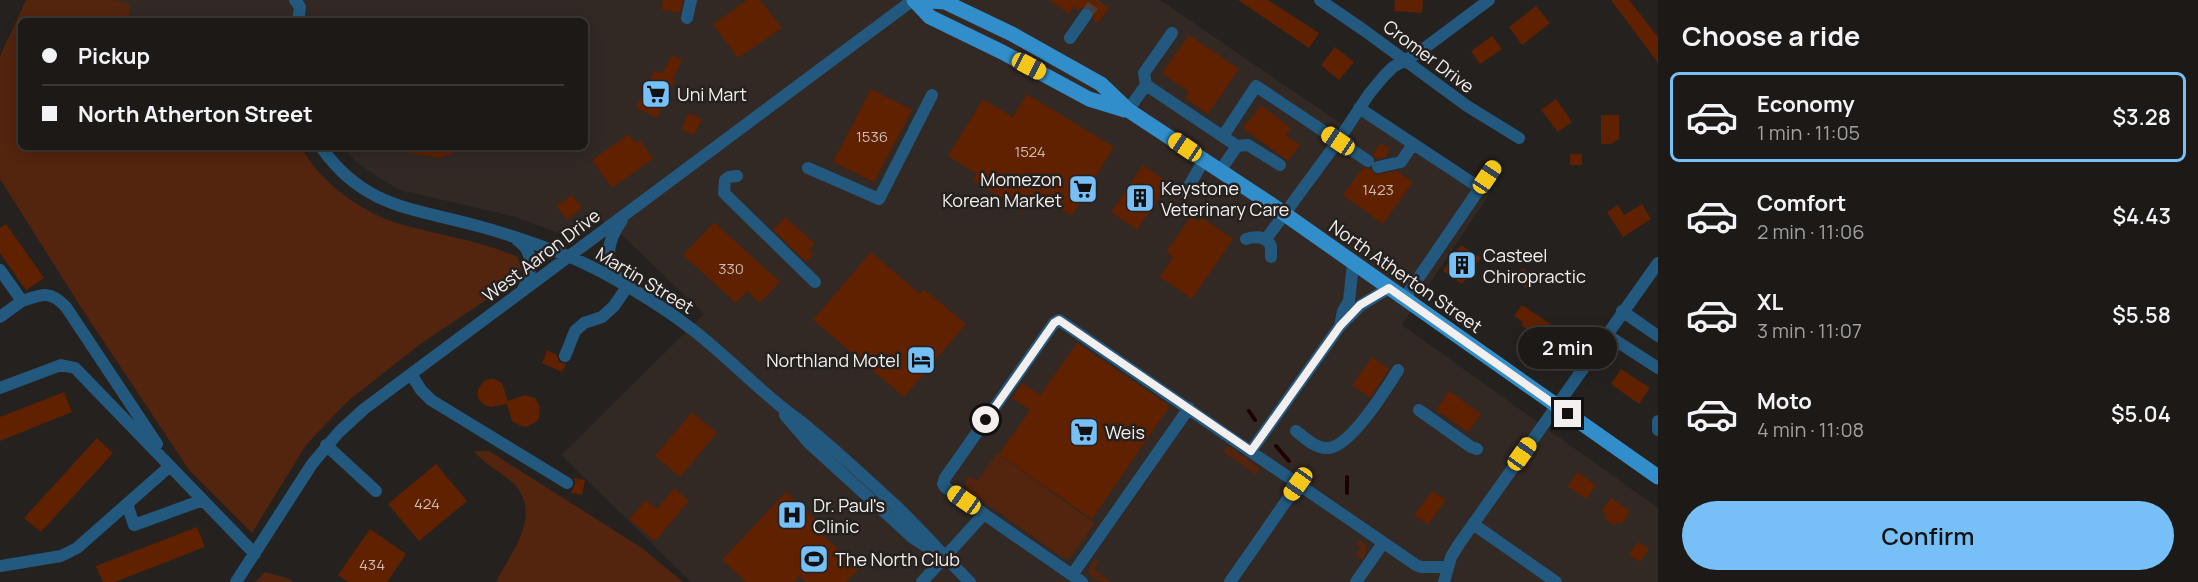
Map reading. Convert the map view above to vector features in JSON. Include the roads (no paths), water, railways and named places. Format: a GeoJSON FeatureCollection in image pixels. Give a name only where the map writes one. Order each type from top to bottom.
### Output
{"type":"FeatureCollection","features":[{"type":"Feature","properties":{"kind":"main road","name":"North Atherton Street"},"geometry":{"type":"LineString","coordinates":[[914,0],[945,2],[1012,34],[1101,84],[1128,110],[1284,214],[1556,406],[1656,472]]}},
{"type":"Feature","properties":{"kind":"street"},"geometry":{"type":"LineString","coordinates":[[687,18],[691,0]]}},
{"type":"Feature","properties":{"kind":"street","name":"West Aaron Drive"},"geometry":{"type":"LineString","coordinates":[[236,582],[326,445],[364,409],[914,0]]}},
{"type":"Feature","properties":{"kind":"street","name":"Cromer Drive"},"geometry":{"type":"LineString","coordinates":[[1320,0],[1467,106],[1519,138]]}},
{"type":"Feature","properties":{"kind":"street"},"geometry":{"type":"LineString","coordinates":[[1266,239],[1384,76],[1489,0]]}},
{"type":"Feature","properties":{"kind":"street"},"geometry":{"type":"LineString","coordinates":[[298,18],[301,2]]}},
{"type":"Feature","properties":{"kind":"street"},"geometry":{"type":"LineString","coordinates":[[1070,38],[1086,15]]}},
{"type":"Feature","properties":{"kind":"street"},"geometry":{"type":"LineString","coordinates":[[1128,110],[1146,85],[1144,73],[1172,33]]}},
{"type":"Feature","properties":{"kind":"street"},"geometry":{"type":"LineString","coordinates":[[1146,85],[1237,146],[1248,145],[1280,165]]}},
{"type":"Feature","properties":{"kind":"street"},"geometry":{"type":"LineString","coordinates":[[1223,136],[1256,86],[1373,164],[1401,162],[1413,144]]}},
{"type":"Feature","properties":{"kind":"street"},"geometry":{"type":"LineString","coordinates":[[808,168],[879,200],[932,95]]}},
{"type":"Feature","properties":{"kind":"street"},"geometry":{"type":"LineString","coordinates":[[1359,108],[1480,188]]}},
{"type":"Feature","properties":{"kind":"street"},"geometry":{"type":"LineString","coordinates":[[1220,171],[1237,146]]}},
{"type":"Feature","properties":{"kind":"street","name":"Martin Street"},"geometry":{"type":"LineString","coordinates":[[324,150],[342,172],[371,195],[424,213],[480,226],[569,257],[627,287],[692,329],[773,401],[809,443],[913,538],[924,547],[945,558],[970,582]]}},
{"type":"Feature","properties":{"kind":"street"},"geometry":{"type":"LineString","coordinates":[[1186,191],[1204,160]]}},
{"type":"Feature","properties":{"kind":"street"},"geometry":{"type":"LineString","coordinates":[[1404,298],[1495,166]]}},
{"type":"Feature","properties":{"kind":"street"},"geometry":{"type":"LineString","coordinates":[[737,176],[725,180],[724,193],[815,282]]}},
{"type":"Feature","properties":{"kind":"street"},"geometry":{"type":"LineString","coordinates":[[565,356],[575,331],[584,323],[602,317],[614,306],[627,287],[612,271],[608,257],[615,231],[628,213]]}},
{"type":"Feature","properties":{"kind":"street"},"geometry":{"type":"LineString","coordinates":[[511,236],[526,249],[531,264],[529,277],[521,292]]}},
{"type":"Feature","properties":{"kind":"street"},"geometry":{"type":"LineString","coordinates":[[1246,239],[1255,237],[1266,239],[1271,246],[1271,257]]}},
{"type":"Feature","properties":{"kind":"street"},"geometry":{"type":"LineString","coordinates":[[1444,582],[1451,557],[1473,524],[1658,263]]}},
{"type":"Feature","properties":{"kind":"street"},"geometry":{"type":"LineString","coordinates":[[1340,326],[1343,311],[1349,301],[1353,264]]}},
{"type":"Feature","properties":{"kind":"street"},"geometry":{"type":"LineString","coordinates":[[0,270],[22,301]]}},
{"type":"Feature","properties":{"kind":"street"},"geometry":{"type":"LineString","coordinates":[[1251,451],[1340,326],[1360,305],[1389,288]]}},
{"type":"Feature","properties":{"kind":"street"},"geometry":{"type":"LineString","coordinates":[[0,317],[22,301],[45,294],[57,297],[66,307],[170,466]]}},
{"type":"Feature","properties":{"kind":"street"},"geometry":{"type":"LineString","coordinates":[[1622,312],[1658,336]]}},
{"type":"Feature","properties":{"kind":"street"},"geometry":{"type":"LineString","coordinates":[[1189,408],[1077,579],[945,487],[944,480],[1056,320],[1062,320],[1420,567],[1447,567]]}},
{"type":"Feature","properties":{"kind":"street"},"geometry":{"type":"LineString","coordinates":[[1607,335],[1658,368]]}},
{"type":"Feature","properties":{"kind":"street"},"geometry":{"type":"LineString","coordinates":[[0,388],[61,365],[75,368],[255,554]]}},
{"type":"Feature","properties":{"kind":"street"},"geometry":{"type":"LineString","coordinates":[[1296,431],[1322,448],[1330,449],[1339,445],[1357,429],[1398,369]]}},
{"type":"Feature","properties":{"kind":"street"},"geometry":{"type":"LineString","coordinates":[[411,374],[421,390],[431,400],[567,483]]}},
{"type":"Feature","properties":{"kind":"street"},"geometry":{"type":"LineString","coordinates":[[1419,410],[1471,447],[1478,449]]}},
{"type":"Feature","properties":{"kind":"street"},"geometry":{"type":"LineString","coordinates":[[1658,421],[1658,430]]}},
{"type":"Feature","properties":{"kind":"street"},"geometry":{"type":"LineString","coordinates":[[326,445],[376,491]]}},
{"type":"Feature","properties":{"kind":"street"},"geometry":{"type":"LineString","coordinates":[[0,566],[61,556],[77,548],[170,466]]}},
{"type":"Feature","properties":{"kind":"street"},"geometry":{"type":"LineString","coordinates":[[1230,582],[1298,484]]}},
{"type":"Feature","properties":{"kind":"street"},"geometry":{"type":"LineString","coordinates":[[127,504],[134,525],[203,500]]}},
{"type":"Feature","properties":{"kind":"street"},"geometry":{"type":"LineString","coordinates":[[922,582],[984,514]]}},
{"type":"Feature","properties":{"kind":"street"},"geometry":{"type":"LineString","coordinates":[[1473,524],[1556,582]]}},
{"type":"Feature","properties":{"kind":"street"},"geometry":{"type":"LineString","coordinates":[[1356,582],[1383,543]]}},
{"type":"Feature","properties":{"kind":"waterway"},"geometry":{"type":"LineString","coordinates":[[1249,411],[1255,420]]}},
{"type":"Feature","properties":{"kind":"waterway"},"geometry":{"type":"LineString","coordinates":[[1276,446],[1289,461]]}},
{"type":"Feature","properties":{"kind":"waterway"},"geometry":{"type":"LineString","coordinates":[[1347,477],[1347,493]]}},
{"type":"Feature","properties":{"kind":"tunnel"},"geometry":{"type":"LineString","coordinates":[[1086,15],[1097,0]]}},
{"type":"Feature","properties":{"kind":"place","name":"Uni Mart"},"geometry":{"type":"Point","coordinates":[656,94]}},
{"type":"Feature","properties":{"kind":"place","name":"Momezon Korean Market"},"geometry":{"type":"Point","coordinates":[1083,189]}},
{"type":"Feature","properties":{"kind":"place","name":"Keystone Veterinary Care"},"geometry":{"type":"Point","coordinates":[1140,198]}},
{"type":"Feature","properties":{"kind":"place","name":"Casteel Chiropractic"},"geometry":{"type":"Point","coordinates":[1462,265]}},
{"type":"Feature","properties":{"kind":"place","name":"Northland Motel"},"geometry":{"type":"Point","coordinates":[921,360]}},
{"type":"Feature","properties":{"kind":"place","name":"Weis"},"geometry":{"type":"Point","coordinates":[1084,432]}},
{"type":"Feature","properties":{"kind":"place","name":"Dr. Paul's Clinic"},"geometry":{"type":"Point","coordinates":[792,515]}},
{"type":"Feature","properties":{"kind":"place","name":"The North Club"},"geometry":{"type":"Point","coordinates":[814,559]}}]}
